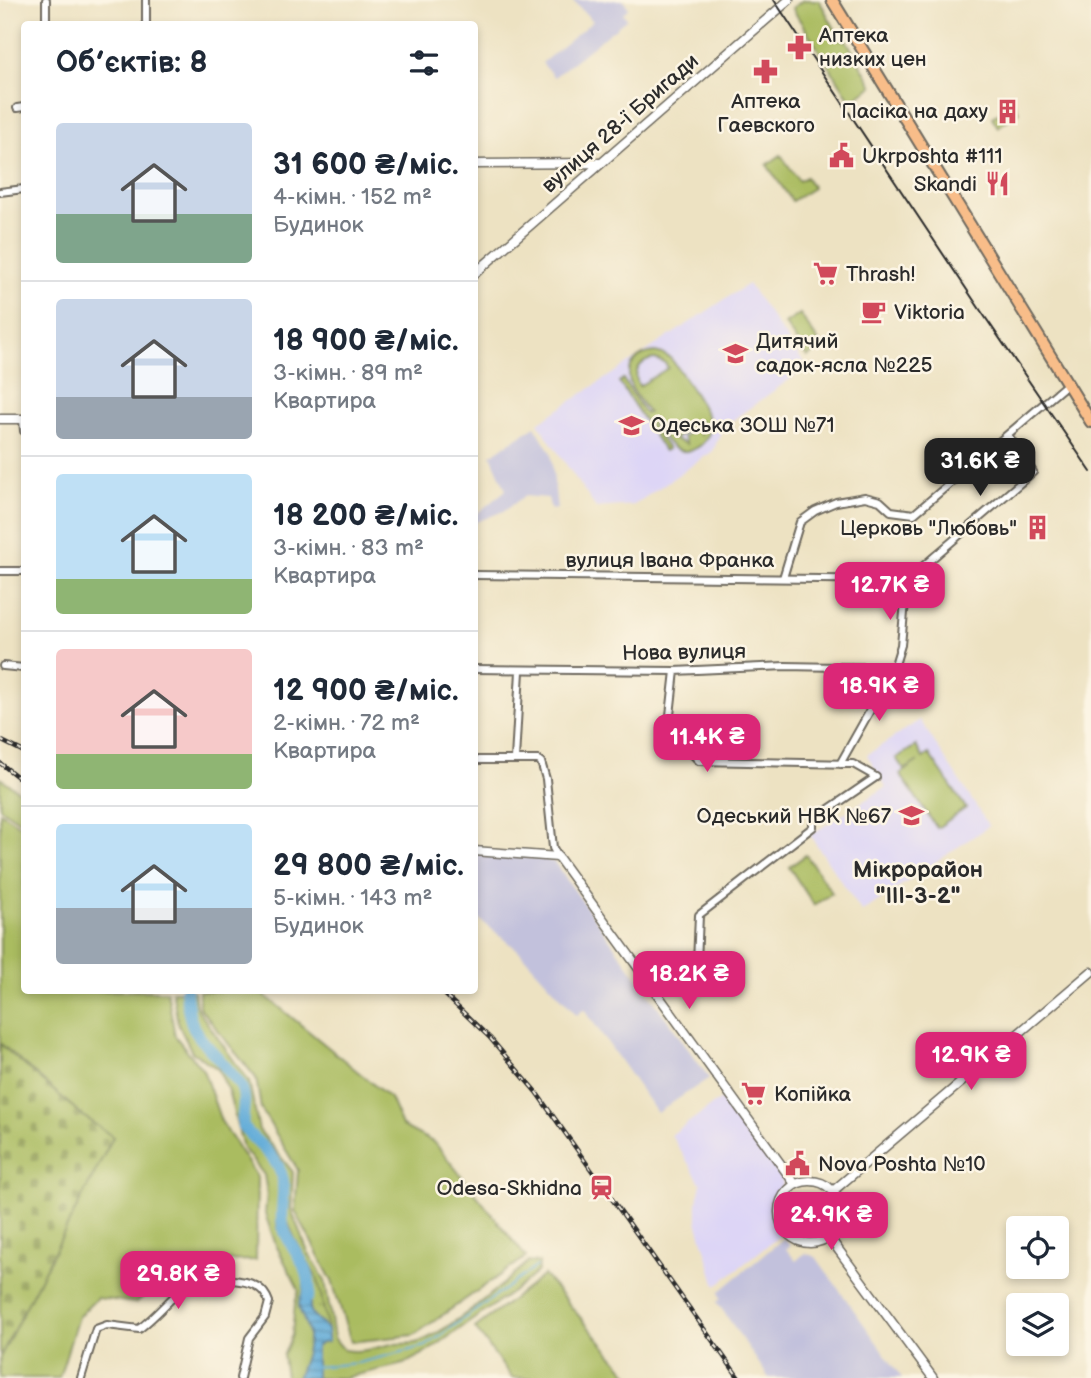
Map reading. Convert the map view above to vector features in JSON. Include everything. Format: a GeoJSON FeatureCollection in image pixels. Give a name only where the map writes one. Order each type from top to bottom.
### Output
{"type":"FeatureCollection","features":[{"type":"Feature","properties":{"kind":"highway"},"geometry":{"type":"LineString","coordinates":[[832,0],[1091,422]]}},
{"type":"Feature","properties":{"kind":"street"},"geometry":{"type":"LineString","coordinates":[[46,0],[46,21]]}},
{"type":"Feature","properties":{"kind":"street"},"geometry":{"type":"LineString","coordinates":[[146,0],[146,21]]}},
{"type":"Feature","properties":{"kind":"street","name":"вулиця 28-ї Бригади"},"geometry":{"type":"LineString","coordinates":[[478,270],[789,0]]}},
{"type":"Feature","properties":{"kind":"street"},"geometry":{"type":"LineString","coordinates":[[478,164],[599,163]]}},
{"type":"Feature","properties":{"kind":"street"},"geometry":{"type":"LineString","coordinates":[[0,192],[21,189]]}},
{"type":"Feature","properties":{"kind":"street"},"geometry":{"type":"LineString","coordinates":[[783,578],[800,522],[816,511],[836,502],[865,497],[880,501],[891,512],[914,514],[1067,384]]}},
{"type":"Feature","properties":{"kind":"street"},"geometry":{"type":"LineString","coordinates":[[0,419],[21,419]]}},
{"type":"Feature","properties":{"kind":"street"},"geometry":{"type":"LineString","coordinates":[[840,764],[894,668],[901,645],[907,580],[1033,472],[1008,435]]}},
{"type":"Feature","properties":{"kind":"street"},"geometry":{"type":"LineString","coordinates":[[0,571],[21,571]]}},
{"type":"Feature","properties":{"kind":"street","name":"вулиця Івана Франка"},"geometry":{"type":"LineString","coordinates":[[478,575],[907,580]]}},
{"type":"Feature","properties":{"kind":"street"},"geometry":{"type":"LineString","coordinates":[[3,666],[21,668]]}},
{"type":"Feature","properties":{"kind":"street","name":"Нова вулиця"},"geometry":{"type":"LineString","coordinates":[[478,669],[675,671],[785,666],[894,668]]}},
{"type":"Feature","properties":{"kind":"street"},"geometry":{"type":"LineString","coordinates":[[515,759],[520,671]]}},
{"type":"Feature","properties":{"kind":"street"},"geometry":{"type":"LineString","coordinates":[[657,991],[697,963],[699,915],[813,828],[813,820],[876,777],[853,764],[699,761],[678,739],[669,724],[675,671]]}},
{"type":"Feature","properties":{"kind":"street"},"geometry":{"type":"LineString","coordinates":[[478,760],[515,759],[541,762],[547,779],[553,848],[558,857],[795,1184]]}},
{"type":"Feature","properties":{"kind":"street"},"geometry":{"type":"LineString","coordinates":[[478,850],[558,857]]}},
{"type":"Feature","properties":{"kind":"street"},"geometry":{"type":"LineString","coordinates":[[833,1191],[1091,972]]}},
{"type":"Feature","properties":{"kind":"street"},"geometry":{"type":"LineString","coordinates":[[815,1181],[833,1191],[841,1209],[840,1220],[829,1237],[810,1243],[799,1241],[786,1233],[779,1219],[779,1209],[787,1190],[795,1184],[815,1181]]}},
{"type":"Feature","properties":{"kind":"street"},"geometry":{"type":"LineString","coordinates":[[829,1237],[933,1378]]}},
{"type":"Feature","properties":{"kind":"street"},"geometry":{"type":"LineString","coordinates":[[81,1378],[94,1332],[99,1326],[139,1329],[174,1294],[207,1277],[246,1282],[263,1290],[269,1302],[269,1308],[249,1338],[240,1378]]}},
{"type":"Feature","properties":{"kind":"shaded area"},"geometry":{"type":"Polygon","coordinates":[[[572,0],[623,0],[629,8],[623,13],[627,19],[554,77],[542,63],[593,21],[572,0]]]}},
{"type":"Feature","properties":{"kind":"shaded area","name":"Одеська ЗОШ №71"},"geometry":{"type":"Polygon","coordinates":[[[748,284],[807,367],[723,427],[713,451],[634,505],[596,508],[538,423],[748,284]]]}},
{"type":"Feature","properties":{"kind":"shaded area"},"geometry":{"type":"Polygon","coordinates":[[[535,426],[551,453],[557,509],[551,510],[548,498],[524,496],[506,510],[478,521],[478,513],[506,490],[491,455],[535,426]]]}},
{"type":"Feature","properties":{"kind":"shaded area","name":"Одеський НВК №67"},"geometry":{"type":"Polygon","coordinates":[[[920,720],[989,826],[862,912],[810,835],[886,787],[867,755],[920,720]]]}},
{"type":"Feature","properties":{"kind":"shaded area"},"geometry":{"type":"Polygon","coordinates":[[[478,853],[554,862],[709,1078],[657,1113],[584,1009],[577,1015],[519,951],[478,918],[478,853]]]}},
{"type":"Feature","properties":{"kind":"shaded area"},"geometry":{"type":"Polygon","coordinates":[[[721,1099],[723,1102],[727,1100],[783,1180],[773,1212],[782,1234],[716,1286],[697,1221],[701,1184],[671,1135],[721,1099]]]}},
{"type":"Feature","properties":{"kind":"shaded area"},"geometry":{"type":"Polygon","coordinates":[[[784,1238],[790,1245],[786,1249],[796,1261],[805,1253],[816,1257],[902,1378],[769,1378],[717,1302],[721,1299],[719,1292],[784,1238]]]}},
{"type":"Feature","properties":{"kind":"green space"},"geometry":{"type":"Polygon","coordinates":[[[803,0],[819,0],[841,40],[845,38],[873,86],[851,101],[792,8],[803,0]]]}},
{"type":"Feature","properties":{"kind":"green space"},"geometry":{"type":"Polygon","coordinates":[[[1014,102],[1019,112],[998,127],[992,117],[1004,109],[1010,116],[1012,112],[1009,106],[1014,102]]]}},
{"type":"Feature","properties":{"kind":"green space"},"geometry":{"type":"Polygon","coordinates":[[[781,155],[799,181],[806,177],[813,188],[792,201],[767,165],[781,155]]]}},
{"type":"Feature","properties":{"kind":"green space"},"geometry":{"type":"Polygon","coordinates":[[[800,314],[822,347],[807,357],[785,324],[800,314]]]}},
{"type":"Feature","properties":{"kind":"green space"},"geometry":{"type":"Polygon","coordinates":[[[655,352],[670,358],[710,423],[707,438],[690,451],[675,449],[654,422],[651,424],[668,449],[664,451],[619,382],[623,379],[645,414],[648,413],[633,391],[629,377],[635,361],[655,352]],[[655,359],[645,362],[639,368],[636,376],[639,386],[668,368],[665,363],[655,359]],[[702,421],[674,439],[686,444],[683,437],[696,428],[701,435],[702,421]]]}},
{"type":"Feature","properties":{"kind":"green space"},"geometry":{"type":"Polygon","coordinates":[[[916,746],[923,758],[929,754],[966,808],[937,828],[900,774],[918,761],[904,770],[896,758],[916,746]]]}},
{"type":"Feature","properties":{"kind":"green space"},"geometry":{"type":"Polygon","coordinates":[[[0,778],[21,792],[21,822],[0,808],[0,778]]]}},
{"type":"Feature","properties":{"kind":"green space"},"geometry":{"type":"Polygon","coordinates":[[[0,812],[21,826],[21,994],[168,994],[175,1036],[203,1070],[221,1121],[257,1177],[256,1260],[184,1262],[136,1303],[97,1298],[78,1317],[59,1378],[0,1378],[0,1357],[113,1137],[83,1116],[0,1043],[0,812]]]}},
{"type":"Feature","properties":{"kind":"green space"},"geometry":{"type":"Polygon","coordinates":[[[806,855],[832,893],[814,905],[789,867],[806,855]]]}},
{"type":"Feature","properties":{"kind":"green space"},"geometry":{"type":"Polygon","coordinates":[[[173,994],[194,994],[196,1007],[249,1082],[259,1130],[293,1172],[291,1210],[308,1252],[325,1280],[334,1338],[344,1350],[419,1342],[460,1318],[528,1262],[539,1263],[538,1271],[427,1352],[404,1364],[343,1378],[286,1378],[283,1356],[292,1335],[299,1290],[276,1245],[265,1214],[267,1193],[264,1175],[243,1148],[228,1090],[218,1069],[192,1052],[178,1024],[173,994]]]}},
{"type":"Feature","properties":{"kind":"green space"},"geometry":{"type":"Polygon","coordinates":[[[199,994],[262,994],[273,1002],[390,1098],[402,1126],[435,1143],[526,1257],[414,1335],[351,1342],[332,1281],[295,1211],[298,1170],[261,1109],[256,1078],[199,1007],[199,994]]]}},
{"type":"Feature","properties":{"kind":"green space"},"geometry":{"type":"Polygon","coordinates":[[[0,1044],[83,1116],[113,1137],[0,1357],[0,1044]]]}},
{"type":"Feature","properties":{"kind":"green space"},"geometry":{"type":"Polygon","coordinates":[[[282,1200],[295,1239],[318,1280],[328,1330],[310,1312],[310,1299],[303,1293],[303,1268],[278,1228],[278,1211],[282,1200]]]}},
{"type":"Feature","properties":{"kind":"green space"},"geometry":{"type":"Polygon","coordinates":[[[544,1275],[632,1378],[512,1378],[475,1328],[544,1275]]]}},
{"type":"Feature","properties":{"kind":"water"},"geometry":{"type":"Polygon","coordinates":[[[303,1293],[310,1299],[310,1312],[328,1330],[328,1342],[316,1347],[316,1378],[297,1378],[308,1340],[307,1328],[299,1309],[303,1293]]]}},
{"type":"Feature","properties":{"kind":"waterway"},"geometry":{"type":"LineString","coordinates":[[186,994],[190,1018],[198,1036],[242,1089],[243,1127],[270,1154],[281,1173],[283,1225],[309,1279],[308,1297]]}},
{"type":"Feature","properties":{"kind":"waterway"},"geometry":{"type":"LineString","coordinates":[[315,1367],[358,1363],[426,1346],[537,1266]]}},
{"type":"Feature","properties":{"kind":"tram line"},"geometry":{"type":"LineString","coordinates":[[774,0],[1091,472]]}},
{"type":"Feature","properties":{"kind":"railway"},"geometry":{"type":"LineString","coordinates":[[0,740],[21,750]]}},
{"type":"Feature","properties":{"kind":"railway"},"geometry":{"type":"LineString","coordinates":[[0,763],[21,780]]}},
{"type":"Feature","properties":{"kind":"railway"},"geometry":{"type":"LineString","coordinates":[[444,994],[490,1038],[536,1092],[739,1378]]}},
{"type":"Feature","properties":{"kind":"place","name":"Аптека низких цен"},"geometry":{"type":"Point","coordinates":[799,47]}},
{"type":"Feature","properties":{"kind":"place","name":"Аптека Гаевского"},"geometry":{"type":"Point","coordinates":[766,72]}},
{"type":"Feature","properties":{"kind":"place","name":"Пасіка на даху"},"geometry":{"type":"Point","coordinates":[1008,111]}},
{"type":"Feature","properties":{"kind":"place","name":"Ukrposhta #111"},"geometry":{"type":"Point","coordinates":[842,156]}},
{"type":"Feature","properties":{"kind":"place","name":"Skandi"},"geometry":{"type":"Point","coordinates":[997,184]}},
{"type":"Feature","properties":{"kind":"place","name":"Thrash!"},"geometry":{"type":"Point","coordinates":[826,274]}},
{"type":"Feature","properties":{"kind":"place","name":"Viktoria"},"geometry":{"type":"Point","coordinates":[874,312]}},
{"type":"Feature","properties":{"kind":"place","name":"Дитячий садок-ясла №225"},"geometry":{"type":"Point","coordinates":[736,353]}},
{"type":"Feature","properties":{"kind":"place","name":"Одеська ЗОШ №71"},"geometry":{"type":"Point","coordinates":[631,425]}},
{"type":"Feature","properties":{"kind":"place","name":"Церковь \"Любовь\""},"geometry":{"type":"Point","coordinates":[1037,528]}},
{"type":"Feature","properties":{"kind":"place","name":"Одеський НВК №67"},"geometry":{"type":"Point","coordinates":[911,816]}},
{"type":"Feature","properties":{"kind":"place","name":"Копійка"},"geometry":{"type":"Point","coordinates":[754,1094]}},
{"type":"Feature","properties":{"kind":"place","name":"Nova Poshta №10"},"geometry":{"type":"Point","coordinates":[798,1164]}},
{"type":"Feature","properties":{"kind":"place","name":"Odesa-Skhidna"},"geometry":{"type":"Point","coordinates":[602,1188]}},
{"type":"Feature","properties":{"kind":"district","name":"Мікрорайон \"ІІІ-3-2\""},"geometry":{"type":"Point","coordinates":[918,882]}}]}
